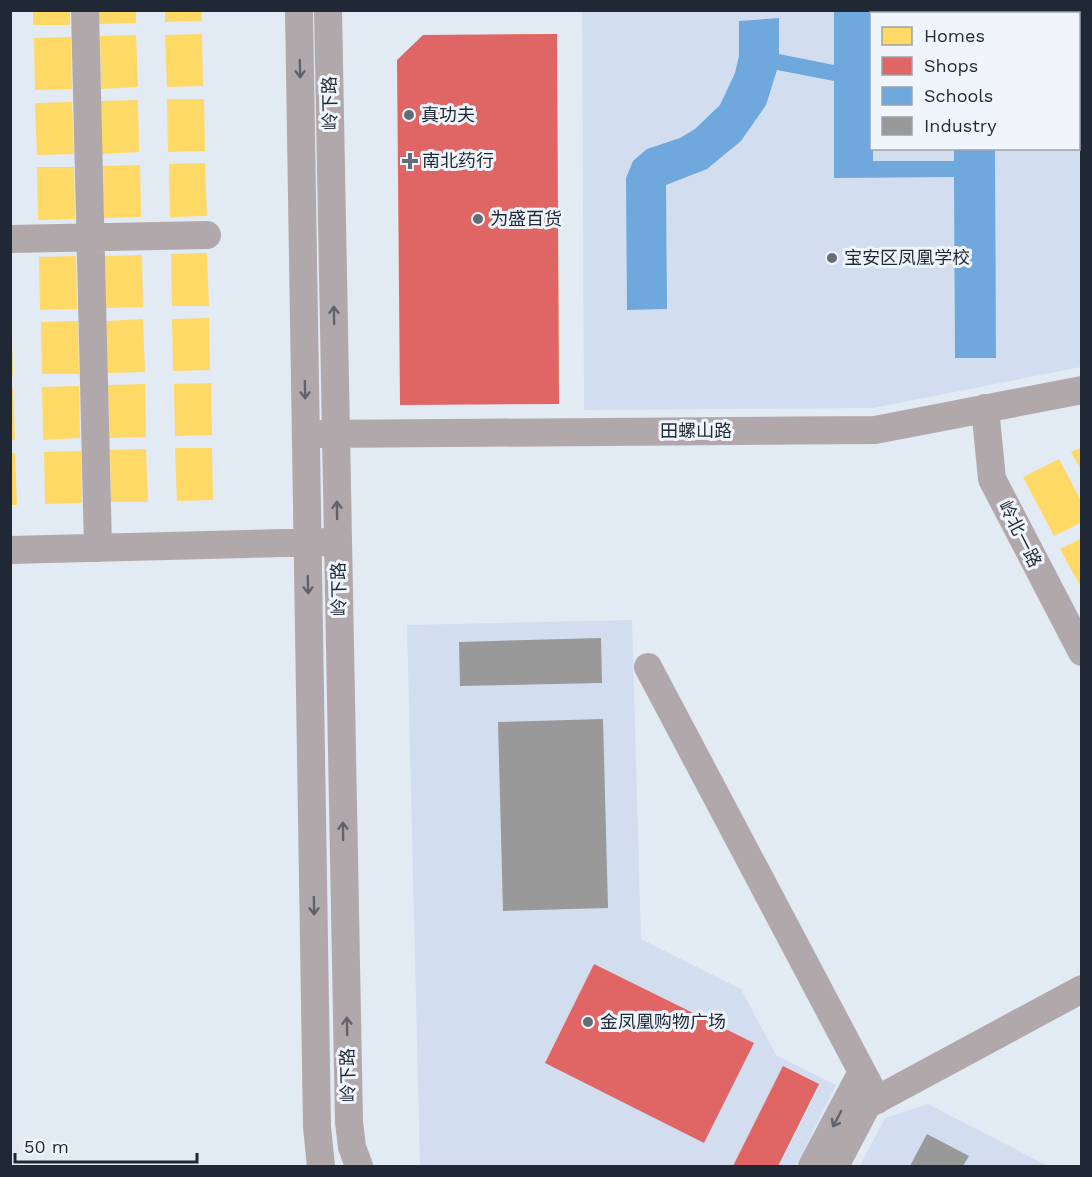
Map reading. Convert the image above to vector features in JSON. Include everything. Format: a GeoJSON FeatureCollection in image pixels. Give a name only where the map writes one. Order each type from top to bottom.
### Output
{"type":"FeatureCollection","features":[{"type":"Feature","properties":{"kind":"street"},"geometry":{"type":"LineString","coordinates":[[85,10],[98,548]]}},
{"type":"Feature","properties":{"kind":"street","name":"岭下路"},"geometry":{"type":"LineString","coordinates":[[299,10],[317,1127],[321,1167]]}},
{"type":"Feature","properties":{"kind":"street","name":"岭下路"},"geometry":{"type":"LineString","coordinates":[[328,10],[349,1122],[352,1147],[358,1166]]}},
{"type":"Feature","properties":{"kind":"street"},"geometry":{"type":"LineString","coordinates":[[10,239],[207,235]]}},
{"type":"Feature","properties":{"kind":"street","name":"田螺山路"},"geometry":{"type":"LineString","coordinates":[[306,434],[875,430],[1082,390]]}},
{"type":"Feature","properties":{"kind":"street","name":"岭北一路"},"geometry":{"type":"LineString","coordinates":[[986,408],[992,478],[1082,652]]}},
{"type":"Feature","properties":{"kind":"street"},"geometry":{"type":"LineString","coordinates":[[10,550],[338,542]]}},
{"type":"Feature","properties":{"kind":"street"},"geometry":{"type":"LineString","coordinates":[[648,667],[862,1072],[872,1103]]}},
{"type":"Feature","properties":{"kind":"street"},"geometry":{"type":"LineString","coordinates":[[835,1167],[872,1103],[1082,989]]}},
{"type":"Feature","properties":{"kind":"street"},"geometry":{"type":"LineString","coordinates":[[812,1167],[862,1072]]}},
{"type":"Feature","properties":{"kind":"shaded area","name":"宝安区凤凰学校"},"geometry":{"type":"Polygon","coordinates":[[[582,11],[1081,11],[1081,367],[873,408],[584,410],[582,11]]]}},
{"type":"Feature","properties":{"kind":"shaded area"},"geometry":{"type":"Polygon","coordinates":[[[632,620],[641,939],[741,989],[776,1055],[836,1085],[796,1166],[420,1166],[407,625],[632,620]]]}},
{"type":"Feature","properties":{"kind":"shaded area"},"geometry":{"type":"Polygon","coordinates":[[[928,1104],[1048,1166],[860,1166],[885,1118],[928,1104]]]}},
{"type":"Feature","properties":{"kind":"building: Homes"},"geometry":{"type":"Polygon","coordinates":[[[33,10],[70,10],[70,25],[33,25],[33,10]]]}},
{"type":"Feature","properties":{"kind":"building: Homes"},"geometry":{"type":"Polygon","coordinates":[[[99,10],[136,10],[136,23],[99,24],[99,10]]]}},
{"type":"Feature","properties":{"kind":"building: Homes"},"geometry":{"type":"Polygon","coordinates":[[[165,10],[202,10],[202,21],[165,22],[165,10]]]}},
{"type":"Feature","properties":{"kind":"building: Homes"},"geometry":{"type":"Polygon","coordinates":[[[202,34],[203,86],[167,87],[165,35],[202,34]]]}},
{"type":"Feature","properties":{"kind":"building: Homes"},"geometry":{"type":"Polygon","coordinates":[[[516,34],[557,34],[559,404],[519,404],[519,364],[499,364],[499,375],[453,376],[452,310],[499,310],[499,321],[518,321],[518,241],[499,241],[499,252],[452,252],[451,187],[498,187],[499,197],[518,197],[517,118],[498,118],[498,129],[451,129],[451,64],[497,63],[498,74],[517,74],[516,34]]]}},
{"type":"Feature","properties":{"kind":"building: Homes"},"geometry":{"type":"Polygon","coordinates":[[[136,35],[138,87],[101,89],[100,36],[136,35]]]}},
{"type":"Feature","properties":{"kind":"building: Homes"},"geometry":{"type":"Polygon","coordinates":[[[71,37],[72,89],[35,90],[34,38],[71,37]]]}},
{"type":"Feature","properties":{"kind":"building: Homes"},"geometry":{"type":"Polygon","coordinates":[[[167,99],[204,99],[205,151],[168,152],[167,99]]]}},
{"type":"Feature","properties":{"kind":"building: Homes"},"geometry":{"type":"Polygon","coordinates":[[[138,100],[139,152],[102,154],[101,101],[138,100]]]}},
{"type":"Feature","properties":{"kind":"building: Homes"},"geometry":{"type":"Polygon","coordinates":[[[72,102],[74,154],[37,155],[35,103],[72,102]]]}},
{"type":"Feature","properties":{"kind":"building: Homes"},"geometry":{"type":"Polygon","coordinates":[[[205,163],[207,216],[170,217],[169,164],[205,163]]]}},
{"type":"Feature","properties":{"kind":"building: Homes"},"geometry":{"type":"Polygon","coordinates":[[[140,165],[141,217],[104,218],[103,166],[140,165]]]}},
{"type":"Feature","properties":{"kind":"building: Homes"},"geometry":{"type":"Polygon","coordinates":[[[37,167],[74,167],[75,219],[38,220],[37,167]]]}},
{"type":"Feature","properties":{"kind":"building: Homes"},"geometry":{"type":"Polygon","coordinates":[[[207,253],[209,306],[172,306],[171,254],[207,253]]]}},
{"type":"Feature","properties":{"kind":"building: Homes"},"geometry":{"type":"Polygon","coordinates":[[[142,255],[143,307],[106,308],[105,256],[142,255]]]}},
{"type":"Feature","properties":{"kind":"building: Homes"},"geometry":{"type":"Polygon","coordinates":[[[76,256],[77,309],[40,310],[39,257],[76,256]]]}},
{"type":"Feature","properties":{"kind":"building: Homes"},"geometry":{"type":"Polygon","coordinates":[[[209,318],[210,370],[173,371],[172,319],[209,318]]]}},
{"type":"Feature","properties":{"kind":"building: Homes"},"geometry":{"type":"Polygon","coordinates":[[[143,319],[145,372],[108,373],[106,321],[143,319]]]}},
{"type":"Feature","properties":{"kind":"building: Homes"},"geometry":{"type":"Polygon","coordinates":[[[78,321],[79,374],[42,374],[41,322],[78,321]]]}},
{"type":"Feature","properties":{"kind":"building: Homes"},"geometry":{"type":"Polygon","coordinates":[[[10,333],[12,333],[13,375],[10,375],[10,333]]]}},
{"type":"Feature","properties":{"kind":"building: Homes"},"geometry":{"type":"Polygon","coordinates":[[[211,383],[212,435],[175,436],[174,384],[211,383]]]}},
{"type":"Feature","properties":{"kind":"building: Homes"},"geometry":{"type":"Polygon","coordinates":[[[145,384],[146,437],[109,438],[108,385],[145,384]]]}},
{"type":"Feature","properties":{"kind":"building: Homes"},"geometry":{"type":"Polygon","coordinates":[[[79,386],[80,438],[43,440],[42,387],[79,386]]]}},
{"type":"Feature","properties":{"kind":"building: Homes"},"geometry":{"type":"Polygon","coordinates":[[[10,388],[13,388],[15,440],[10,440],[10,388]]]}},
{"type":"Feature","properties":{"kind":"building: Homes"},"geometry":{"type":"Polygon","coordinates":[[[1082,447],[1082,472],[1071,452],[1082,447]]]}},
{"type":"Feature","properties":{"kind":"building: Homes"},"geometry":{"type":"Polygon","coordinates":[[[175,448],[212,448],[213,500],[177,501],[175,448]]]}},
{"type":"Feature","properties":{"kind":"building: Homes"},"geometry":{"type":"Polygon","coordinates":[[[146,449],[148,502],[111,502],[110,450],[146,449]]]}},
{"type":"Feature","properties":{"kind":"building: Homes"},"geometry":{"type":"Polygon","coordinates":[[[81,451],[82,503],[45,504],[44,452],[81,451]]]}},
{"type":"Feature","properties":{"kind":"building: Homes"},"geometry":{"type":"Polygon","coordinates":[[[10,453],[15,453],[17,505],[10,505],[10,453]]]}},
{"type":"Feature","properties":{"kind":"building: Homes"},"geometry":{"type":"Polygon","coordinates":[[[1059,459],[1082,503],[1082,522],[1054,536],[1023,477],[1059,459]]]}},
{"type":"Feature","properties":{"kind":"building: Homes"},"geometry":{"type":"Polygon","coordinates":[[[1082,538],[1082,589],[1060,549],[1082,538]]]}},
{"type":"Feature","properties":{"kind":"building: Shops","name":"为盛百货"},"geometry":{"type":"Polygon","coordinates":[[[557,34],[559,404],[400,405],[397,60],[423,35],[557,34]]]}},
{"type":"Feature","properties":{"kind":"building: Shops"},"geometry":{"type":"Polygon","coordinates":[[[594,964],[754,1043],[704,1143],[545,1063],[594,964]]]}},
{"type":"Feature","properties":{"kind":"building: Shops"},"geometry":{"type":"Polygon","coordinates":[[[783,1066],[819,1084],[778,1166],[733,1166],[783,1066]]]}},
{"type":"Feature","properties":{"kind":"building: Schools"},"geometry":{"type":"Polygon","coordinates":[[[834,10],[873,10],[870,12],[870,150],[873,150],[873,161],[954,161],[954,150],[995,150],[996,358],[955,358],[954,177],[834,178],[834,81],[777,70],[766,105],[741,141],[707,169],[666,185],[667,309],[627,310],[626,178],[633,161],[647,149],[680,138],[695,129],[720,105],[735,73],[739,56],[739,21],[779,18],[779,54],[834,65],[834,10]]]}},
{"type":"Feature","properties":{"kind":"building: Industry"},"geometry":{"type":"Polygon","coordinates":[[[601,638],[602,683],[460,686],[459,642],[601,638]]]}},
{"type":"Feature","properties":{"kind":"building: Industry"},"geometry":{"type":"Polygon","coordinates":[[[603,719],[608,908],[503,911],[498,722],[603,719]]]}},
{"type":"Feature","properties":{"kind":"building: Industry"},"geometry":{"type":"Polygon","coordinates":[[[927,1134],[969,1156],[963,1166],[910,1166],[927,1134]]]}},
{"type":"Feature","properties":{"kind":"place","name":"真功夫"},"geometry":{"type":"Point","coordinates":[409,115]}},
{"type":"Feature","properties":{"kind":"place","name":"南北药行"},"geometry":{"type":"Point","coordinates":[410,161]}},
{"type":"Feature","properties":{"kind":"place","name":"为盛百货"},"geometry":{"type":"Point","coordinates":[478,219]}},
{"type":"Feature","properties":{"kind":"place","name":"宝安区凤凰学校"},"geometry":{"type":"Point","coordinates":[832,258]}},
{"type":"Feature","properties":{"kind":"place","name":"金凤凰购物广场"},"geometry":{"type":"Point","coordinates":[588,1022]}}]}
